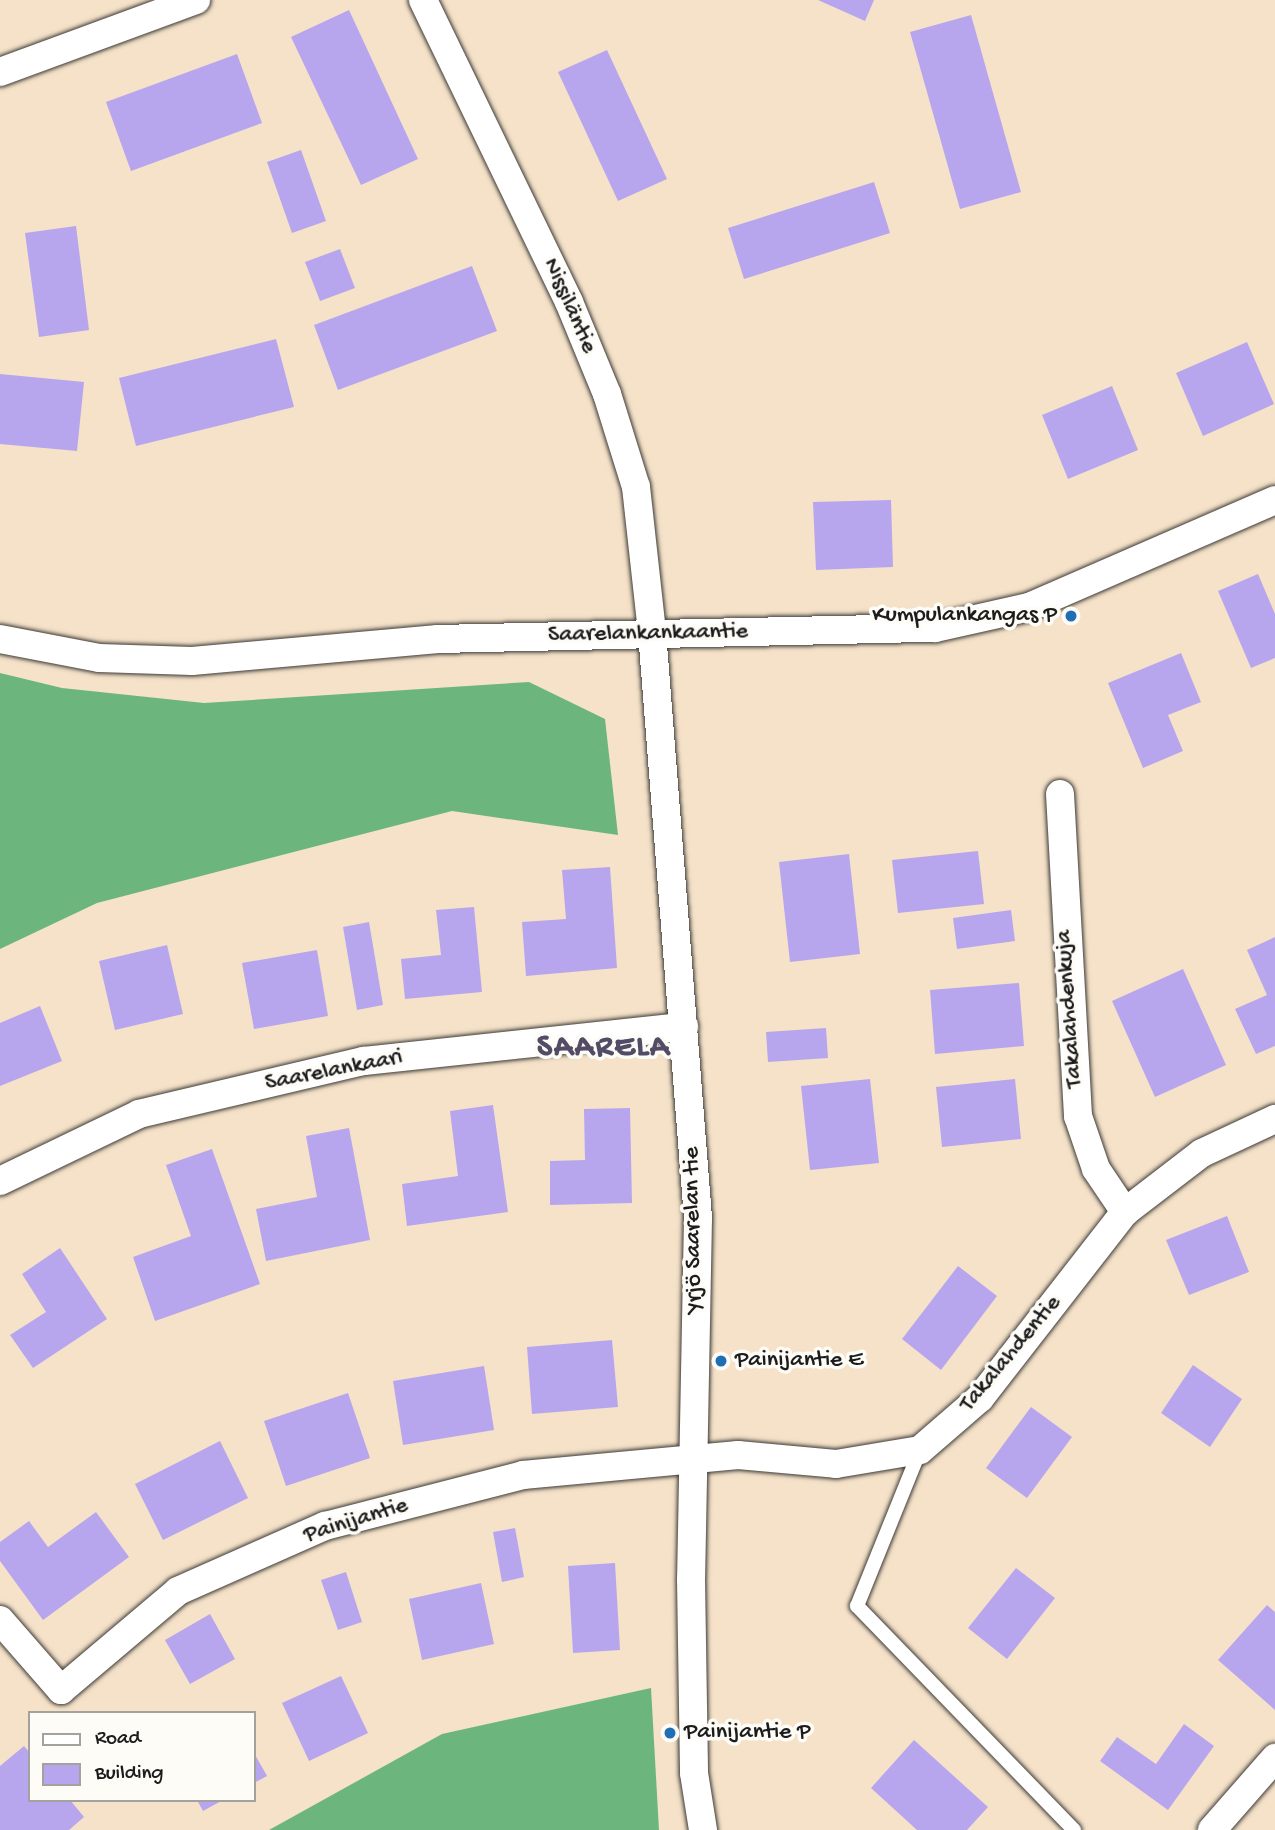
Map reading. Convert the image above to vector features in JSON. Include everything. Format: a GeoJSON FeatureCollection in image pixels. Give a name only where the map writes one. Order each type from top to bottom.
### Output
{"type":"FeatureCollection","features":[{"type":"Feature","properties":{"kind":"street","name":"Nissiläntie"},"geometry":{"type":"LineString","coordinates":[[423,0],[569,302],[607,394],[636,487],[652,632]]}},
{"type":"Feature","properties":{"kind":"street"},"geometry":{"type":"LineString","coordinates":[[1,68],[179,3]]}},
{"type":"Feature","properties":{"kind":"street","name":"Saarelankankaantie"},"geometry":{"type":"LineString","coordinates":[[0,639],[99,658],[192,662],[438,639],[652,632],[935,628],[1029,607],[1275,500]]}},
{"type":"Feature","properties":{"kind":"street","name":"Yrjö Saarelan tie"},"geometry":{"type":"LineString","coordinates":[[652,632],[698,1218],[694,1460],[694,1773],[703,1830]]}},
{"type":"Feature","properties":{"kind":"street","name":"Takalahdenkuja"},"geometry":{"type":"LineString","coordinates":[[1060,794],[1078,1116],[1096,1169],[1125,1212]]}},
{"type":"Feature","properties":{"kind":"street","name":"Saarelankaari"},"geometry":{"type":"LineString","coordinates":[[0,1181],[139,1114],[365,1061],[684,1027]]}},
{"type":"Feature","properties":{"kind":"street","name":"Takalahdentie"},"geometry":{"type":"LineString","coordinates":[[920,1450],[980,1398],[1125,1212],[1202,1153],[1275,1119]]}},
{"type":"Feature","properties":{"kind":"street"},"geometry":{"type":"LineString","coordinates":[[694,1460],[738,1455],[836,1464],[920,1450]]}},
{"type":"Feature","properties":{"kind":"street","name":"Painijantie"},"geometry":{"type":"LineString","coordinates":[[0,1620],[61,1689],[178,1591],[325,1526],[523,1475],[694,1460]]}},
{"type":"Feature","properties":{"kind":"street"},"geometry":{"type":"LineString","coordinates":[[1212,1830],[1275,1758]]}},
{"type":"Feature","properties":{"kind":"lane"},"geometry":{"type":"LineString","coordinates":[[920,1450],[857,1606],[1074,1830]]}},
{"type":"Feature","properties":{"kind":"green space"},"geometry":{"type":"Polygon","coordinates":[[[0,673],[62,688],[204,703],[529,682],[605,719],[618,835],[452,811],[97,903],[0,949],[0,673]]]}},
{"type":"Feature","properties":{"kind":"green space"},"geometry":{"type":"Polygon","coordinates":[[[651,1688],[659,1830],[269,1830],[442,1734],[651,1688]]]}},
{"type":"Feature","properties":{"kind":"building"},"geometry":{"type":"Polygon","coordinates":[[[818,0],[874,0],[865,21],[818,0]]]}},
{"type":"Feature","properties":{"kind":"building"},"geometry":{"type":"Polygon","coordinates":[[[349,10],[418,159],[361,185],[291,37],[349,10]]]}},
{"type":"Feature","properties":{"kind":"building"},"geometry":{"type":"Polygon","coordinates":[[[971,15],[1021,192],[960,209],[910,32],[971,15]]]}},
{"type":"Feature","properties":{"kind":"building"},"geometry":{"type":"Polygon","coordinates":[[[607,50],[667,179],[618,201],[558,72],[607,50]]]}},
{"type":"Feature","properties":{"kind":"building"},"geometry":{"type":"Polygon","coordinates":[[[237,54],[262,123],[131,171],[106,102],[237,54]]]}},
{"type":"Feature","properties":{"kind":"building"},"geometry":{"type":"Polygon","coordinates":[[[301,150],[326,221],[292,233],[267,162],[301,150]]]}},
{"type":"Feature","properties":{"kind":"building"},"geometry":{"type":"Polygon","coordinates":[[[874,182],[890,233],[744,279],[728,228],[874,182]]]}},
{"type":"Feature","properties":{"kind":"building"},"geometry":{"type":"Polygon","coordinates":[[[76,226],[89,330],[39,337],[25,233],[76,226]]]}},
{"type":"Feature","properties":{"kind":"building"},"geometry":{"type":"Polygon","coordinates":[[[340,249],[355,288],[320,301],[305,262],[340,249]]]}},
{"type":"Feature","properties":{"kind":"building"},"geometry":{"type":"Polygon","coordinates":[[[472,266],[497,331],[338,390],[314,325],[472,266]]]}},
{"type":"Feature","properties":{"kind":"building"},"geometry":{"type":"Polygon","coordinates":[[[276,339],[294,407],[136,446],[119,378],[276,339]]]}},
{"type":"Feature","properties":{"kind":"building"},"geometry":{"type":"Polygon","coordinates":[[[1247,342],[1274,404],[1203,436],[1176,373],[1247,342]]]}},
{"type":"Feature","properties":{"kind":"building"},"geometry":{"type":"Polygon","coordinates":[[[0,374],[84,382],[77,451],[0,444],[0,374]]]}},
{"type":"Feature","properties":{"kind":"building"},"geometry":{"type":"Polygon","coordinates":[[[1112,386],[1138,450],[1068,479],[1042,415],[1112,386]]]}},
{"type":"Feature","properties":{"kind":"building"},"geometry":{"type":"Polygon","coordinates":[[[891,500],[893,567],[816,570],[813,502],[891,500]]]}},
{"type":"Feature","properties":{"kind":"building"},"geometry":{"type":"Polygon","coordinates":[[[1258,574],[1275,614],[1275,658],[1251,668],[1218,591],[1258,574]]]}},
{"type":"Feature","properties":{"kind":"building"},"geometry":{"type":"Polygon","coordinates":[[[1181,653],[1201,702],[1168,715],[1183,751],[1143,768],[1108,683],[1181,653]]]}},
{"type":"Feature","properties":{"kind":"building"},"geometry":{"type":"Polygon","coordinates":[[[978,851],[984,904],[898,913],[892,860],[978,851]]]}},
{"type":"Feature","properties":{"kind":"building"},"geometry":{"type":"Polygon","coordinates":[[[849,854],[860,954],[790,962],[779,862],[849,854]]]}},
{"type":"Feature","properties":{"kind":"building"},"geometry":{"type":"Polygon","coordinates":[[[610,867],[617,968],[526,976],[522,922],[566,919],[562,870],[610,867]]]}},
{"type":"Feature","properties":{"kind":"building"},"geometry":{"type":"Polygon","coordinates":[[[474,907],[482,992],[405,999],[401,959],[441,955],[436,910],[474,907]]]}},
{"type":"Feature","properties":{"kind":"building"},"geometry":{"type":"Polygon","coordinates":[[[1011,910],[1015,941],[957,949],[953,918],[1011,910]]]}},
{"type":"Feature","properties":{"kind":"building"},"geometry":{"type":"Polygon","coordinates":[[[369,922],[383,1005],[357,1010],[343,927],[369,922]]]}},
{"type":"Feature","properties":{"kind":"building"},"geometry":{"type":"Polygon","coordinates":[[[1275,937],[1275,1046],[1256,1054],[1235,1009],[1267,995],[1247,950],[1275,937]]]}},
{"type":"Feature","properties":{"kind":"building"},"geometry":{"type":"Polygon","coordinates":[[[167,945],[183,1014],[115,1030],[99,961],[167,945]]]}},
{"type":"Feature","properties":{"kind":"building"},"geometry":{"type":"Polygon","coordinates":[[[317,950],[328,1016],[254,1029],[242,963],[317,950]]]}},
{"type":"Feature","properties":{"kind":"building"},"geometry":{"type":"Polygon","coordinates":[[[1183,969],[1226,1065],[1155,1097],[1112,1001],[1183,969]]]}},
{"type":"Feature","properties":{"kind":"building"},"geometry":{"type":"Polygon","coordinates":[[[1019,983],[1024,1046],[935,1054],[930,990],[1019,983]]]}},
{"type":"Feature","properties":{"kind":"building"},"geometry":{"type":"Polygon","coordinates":[[[40,1006],[62,1061],[0,1086],[0,1023],[40,1006]]]}},
{"type":"Feature","properties":{"kind":"building"},"geometry":{"type":"Polygon","coordinates":[[[826,1028],[828,1058],[768,1062],[766,1032],[826,1028]]]}},
{"type":"Feature","properties":{"kind":"building"},"geometry":{"type":"Polygon","coordinates":[[[870,1079],[879,1163],[810,1170],[801,1086],[870,1079]]]}},
{"type":"Feature","properties":{"kind":"building"},"geometry":{"type":"Polygon","coordinates":[[[1015,1079],[1021,1139],[942,1147],[936,1087],[1015,1079]]]}},
{"type":"Feature","properties":{"kind":"building"},"geometry":{"type":"Polygon","coordinates":[[[493,1105],[508,1212],[407,1226],[402,1184],[458,1176],[450,1111],[493,1105]]]}},
{"type":"Feature","properties":{"kind":"building"},"geometry":{"type":"Polygon","coordinates":[[[630,1108],[632,1203],[550,1205],[550,1161],[585,1160],[584,1109],[630,1108]]]}},
{"type":"Feature","properties":{"kind":"building"},"geometry":{"type":"Polygon","coordinates":[[[349,1128],[370,1240],[266,1261],[256,1209],[317,1197],[306,1136],[349,1128]]]}},
{"type":"Feature","properties":{"kind":"building"},"geometry":{"type":"Polygon","coordinates":[[[212,1149],[260,1284],[155,1321],[133,1257],[191,1236],[166,1165],[212,1149]]]}},
{"type":"Feature","properties":{"kind":"building"},"geometry":{"type":"Polygon","coordinates":[[[1227,1216],[1249,1272],[1189,1295],[1166,1240],[1227,1216]]]}},
{"type":"Feature","properties":{"kind":"building"},"geometry":{"type":"Polygon","coordinates":[[[60,1248],[107,1319],[33,1368],[10,1335],[46,1312],[22,1274],[60,1248]]]}},
{"type":"Feature","properties":{"kind":"building"},"geometry":{"type":"Polygon","coordinates":[[[958,1266],[997,1296],[941,1370],[902,1339],[958,1266]]]}},
{"type":"Feature","properties":{"kind":"building"},"geometry":{"type":"Polygon","coordinates":[[[612,1340],[618,1407],[532,1414],[527,1347],[612,1340]]]}},
{"type":"Feature","properties":{"kind":"building"},"geometry":{"type":"Polygon","coordinates":[[[1193,1365],[1242,1399],[1210,1447],[1161,1413],[1193,1365]]]}},
{"type":"Feature","properties":{"kind":"building"},"geometry":{"type":"Polygon","coordinates":[[[484,1366],[494,1430],[403,1445],[393,1381],[484,1366]]]}},
{"type":"Feature","properties":{"kind":"building"},"geometry":{"type":"Polygon","coordinates":[[[348,1393],[370,1458],[286,1486],[264,1421],[348,1393]]]}},
{"type":"Feature","properties":{"kind":"building"},"geometry":{"type":"Polygon","coordinates":[[[1031,1407],[1072,1437],[1027,1498],[986,1468],[1031,1407]]]}},
{"type":"Feature","properties":{"kind":"building"},"geometry":{"type":"Polygon","coordinates":[[[220,1441],[248,1498],[163,1540],[135,1484],[220,1441]]]}},
{"type":"Feature","properties":{"kind":"building"},"geometry":{"type":"Polygon","coordinates":[[[96,1512],[129,1557],[43,1620],[0,1561],[0,1542],[29,1521],[48,1547],[96,1512]]]}},
{"type":"Feature","properties":{"kind":"building"},"geometry":{"type":"Polygon","coordinates":[[[515,1528],[524,1577],[502,1582],[493,1532],[515,1528]]]}},
{"type":"Feature","properties":{"kind":"building"},"geometry":{"type":"Polygon","coordinates":[[[615,1563],[620,1650],[573,1653],[568,1566],[615,1563]]]}},
{"type":"Feature","properties":{"kind":"building"},"geometry":{"type":"Polygon","coordinates":[[[1016,1568],[1055,1598],[1007,1659],[968,1628],[1016,1568]]]}},
{"type":"Feature","properties":{"kind":"building"},"geometry":{"type":"Polygon","coordinates":[[[346,1572],[362,1622],[338,1630],[321,1580],[346,1572]]]}},
{"type":"Feature","properties":{"kind":"building"},"geometry":{"type":"Polygon","coordinates":[[[481,1583],[494,1644],[422,1660],[409,1599],[481,1583]]]}},
{"type":"Feature","properties":{"kind":"building"},"geometry":{"type":"Polygon","coordinates":[[[1267,1605],[1275,1612],[1275,1710],[1218,1660],[1267,1605]]]}},
{"type":"Feature","properties":{"kind":"building"},"geometry":{"type":"Polygon","coordinates":[[[210,1614],[235,1659],[190,1684],[165,1640],[210,1614]]]}},
{"type":"Feature","properties":{"kind":"building"},"geometry":{"type":"Polygon","coordinates":[[[341,1676],[368,1733],[309,1761],[282,1703],[341,1676]]]}},
{"type":"Feature","properties":{"kind":"building"},"geometry":{"type":"Polygon","coordinates":[[[1184,1724],[1214,1746],[1168,1810],[1100,1761],[1117,1737],[1156,1764],[1184,1724]]]}},
{"type":"Feature","properties":{"kind":"building"},"geometry":{"type":"Polygon","coordinates":[[[914,1740],[988,1807],[967,1830],[917,1830],[871,1788],[914,1740]]]}},
{"type":"Feature","properties":{"kind":"building"},"geometry":{"type":"Polygon","coordinates":[[[24,1746],[28,1751],[28,1802],[72,1802],[84,1817],[69,1830],[0,1830],[0,1766],[24,1746]]]}},
{"type":"Feature","properties":{"kind":"building"},"geometry":{"type":"Polygon","coordinates":[[[256,1757],[267,1776],[256,1782],[256,1757]]]}},
{"type":"Feature","properties":{"kind":"building"},"geometry":{"type":"Polygon","coordinates":[[[198,1802],[219,1802],[203,1811],[198,1802]]]}},
{"type":"Feature","properties":{"kind":"place","name":"Kumpulankangas P"},"geometry":{"type":"Point","coordinates":[1071,616]}},
{"type":"Feature","properties":{"kind":"place","name":"Painijantie E"},"geometry":{"type":"Point","coordinates":[721,1361]}},
{"type":"Feature","properties":{"kind":"place","name":"Painijantie P"},"geometry":{"type":"Point","coordinates":[670,1733]}},
{"type":"Feature","properties":{"kind":"district","name":"SAARELA"},"geometry":{"type":"Point","coordinates":[604,1048]}}]}
